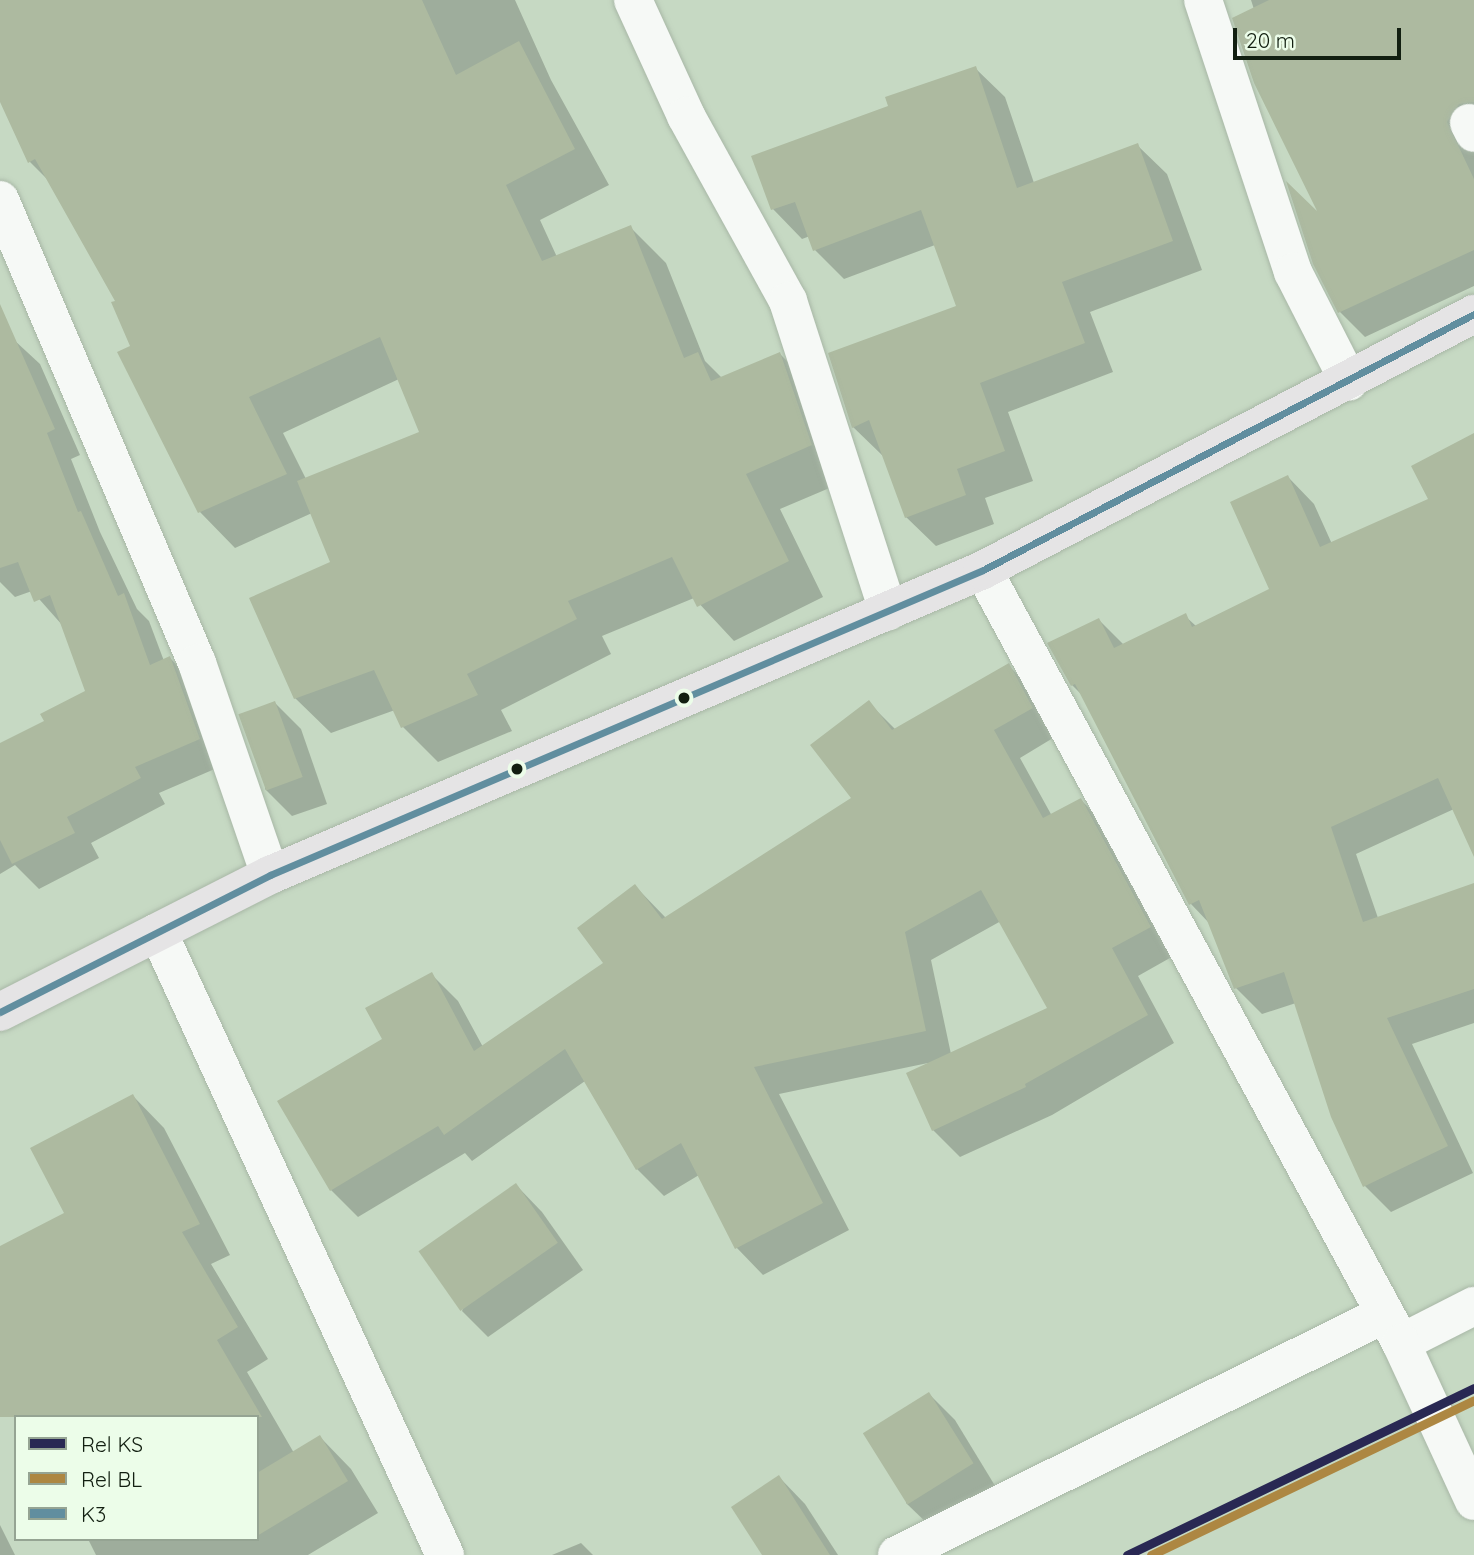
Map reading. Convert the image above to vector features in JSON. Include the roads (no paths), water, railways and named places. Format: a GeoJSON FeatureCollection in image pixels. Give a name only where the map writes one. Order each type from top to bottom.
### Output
{"type":"FeatureCollection","features":[{"type":"Feature","properties":{"kind":"main road"},"geometry":{"type":"LineString","coordinates":[[0,1012],[270,874],[983,570],[1349,382],[1474,314]]}},
{"type":"Feature","properties":{"kind":"street"},"geometry":{"type":"LineString","coordinates":[[633,0],[686,116],[788,301],[888,611]]}},
{"type":"Feature","properties":{"kind":"street"},"geometry":{"type":"LineString","coordinates":[[1203,0],[1293,272],[1349,382]]}},
{"type":"Feature","properties":{"kind":"street"},"geometry":{"type":"LineString","coordinates":[[0,200],[197,663],[270,874]]}},
{"type":"Feature","properties":{"kind":"street"},"geometry":{"type":"LineString","coordinates":[[983,570],[1393,1328],[1473,1497]]}},
{"type":"Feature","properties":{"kind":"street"},"geometry":{"type":"LineString","coordinates":[[158,932],[445,1555]]}},
{"type":"Feature","properties":{"kind":"street"},"geometry":{"type":"LineString","coordinates":[[897,1555],[1393,1328],[1474,1306]]}},
{"type":"Feature","properties":{"kind":"rail line","name":"KS"},"geometry":{"type":"LineString","coordinates":[[1127,1555],[1474,1388]]}},
{"type":"Feature","properties":{"kind":"rail line","name":"BL"},"geometry":{"type":"LineString","coordinates":[[1151,1555],[1474,1400]]}}]}
